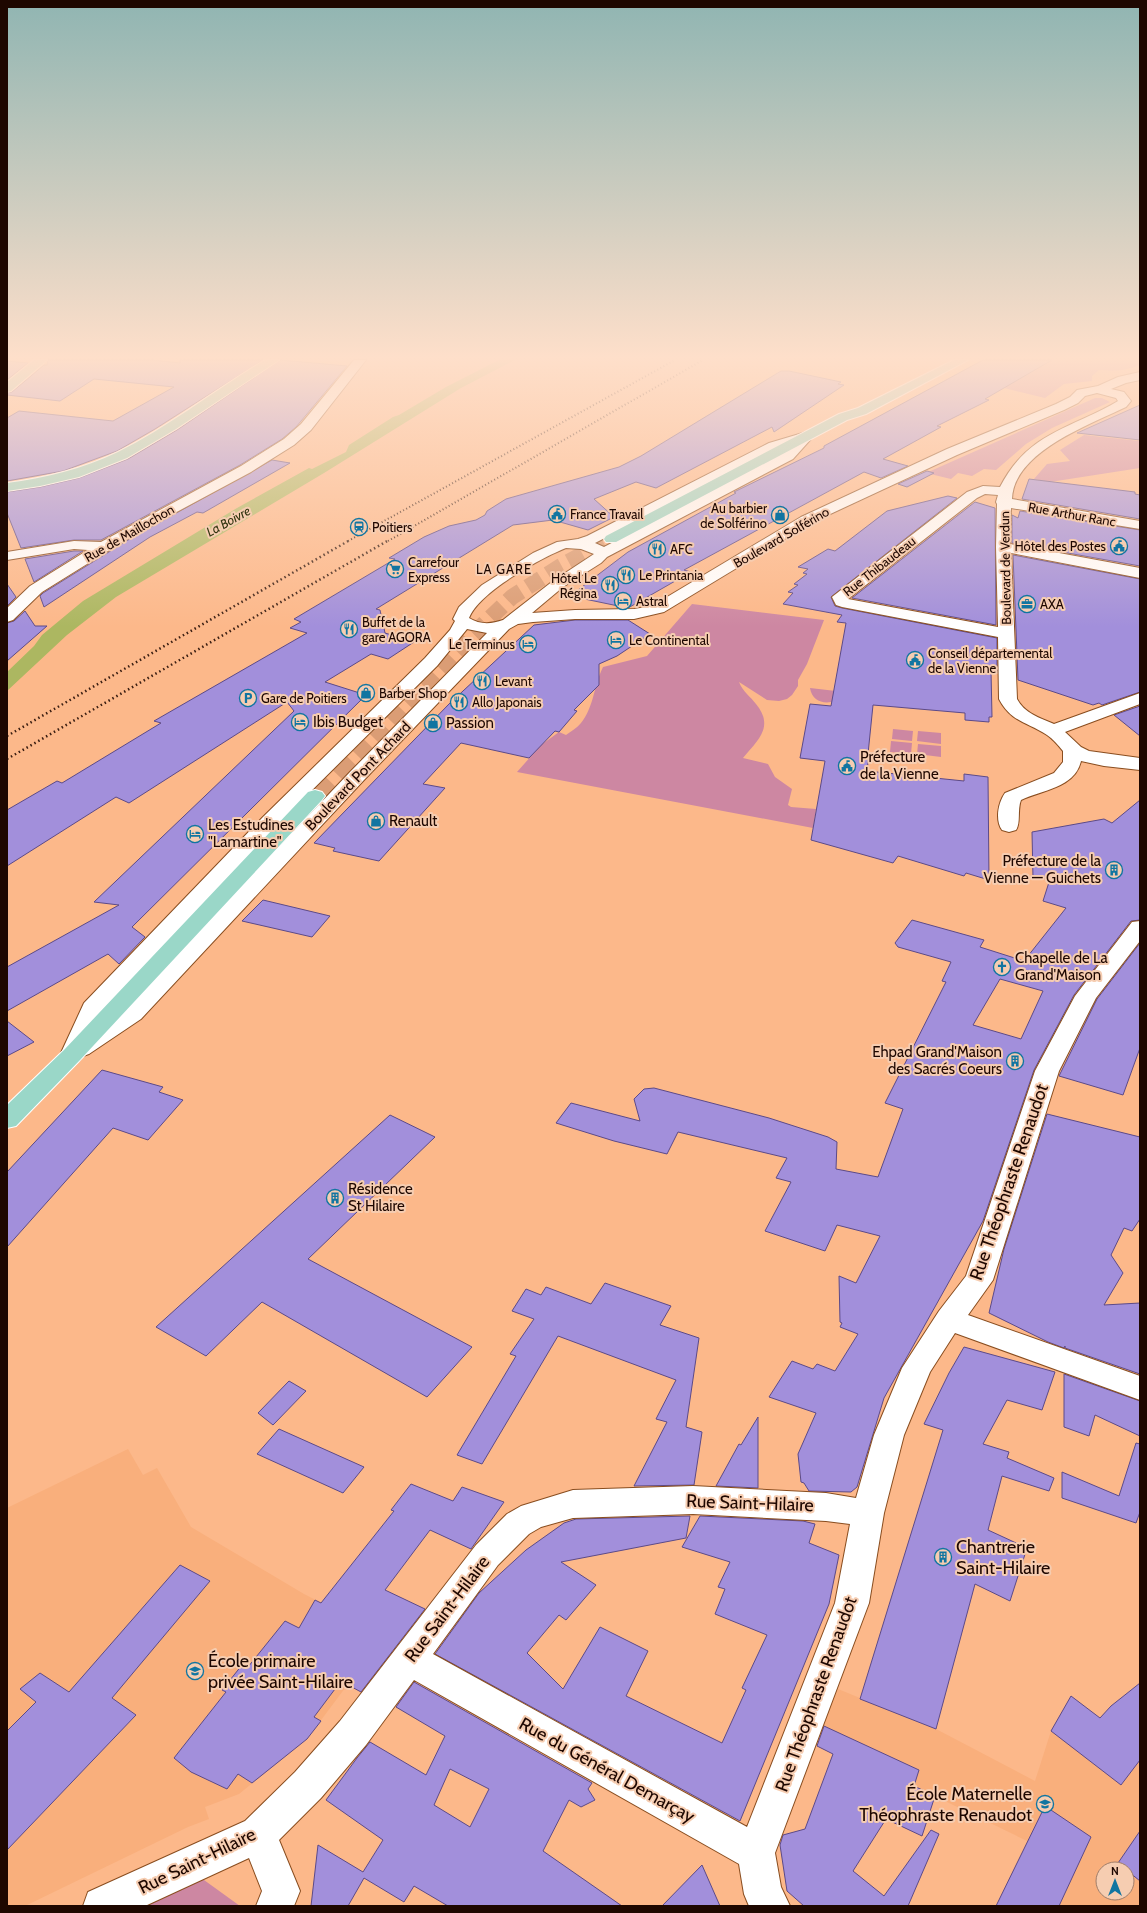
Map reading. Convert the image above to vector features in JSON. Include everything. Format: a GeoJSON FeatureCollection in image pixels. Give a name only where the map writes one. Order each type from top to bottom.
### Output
{"type":"FeatureCollection","features":[{"type":"Feature","properties":{"kind":"main road"},"geometry":{"type":"LineString","coordinates":[[7,487],[64,476],[124,454],[132,449]]}},
{"type":"Feature","properties":{"kind":"main road"},"geometry":{"type":"LineString","coordinates":[[611,540],[781,449]]}},
{"type":"Feature","properties":{"kind":"main road","name":"Boulevard Pont Achard"},"geometry":{"type":"LineString","coordinates":[[7,1120],[72,1055],[315,796]]}},
{"type":"Feature","properties":{"kind":"street","name":"Rue de Maillochon"},"geometry":{"type":"LineString","coordinates":[[7,617],[36,589],[146,521],[246,469],[277,449]]}},
{"type":"Feature","properties":{"kind":"street"},"geometry":{"type":"LineString","coordinates":[[579,544],[592,539],[768,449]]}},
{"type":"Feature","properties":{"kind":"street","name":"Boulevard Pont Achard"},"geometry":{"type":"LineString","coordinates":[[72,1055],[133,1014],[356,776],[508,623],[545,594],[602,554],[788,456],[794,449]]}},
{"type":"Feature","properties":{"kind":"street","name":"Boulevard Solférino"},"geometry":{"type":"LineString","coordinates":[[463,621],[480,627],[549,615],[635,615],[658,609],[806,520],[958,449]]}},
{"type":"Feature","properties":{"kind":"street","name":"Boulevard de Verdun"},"geometry":{"type":"LineString","coordinates":[[1037,449],[1027,457],[1011,479],[1004,497],[1003,547],[1008,699],[1011,706],[1031,721],[1052,731]]}},
{"type":"Feature","properties":{"kind":"street","name":"Rue Thibaudeau"},"geometry":{"type":"LineString","coordinates":[[1004,497],[983,490],[972,495],[840,597],[842,602],[1007,634]]}},
{"type":"Feature","properties":{"kind":"street","name":"Rue Arthur Ranc"},"geometry":{"type":"LineString","coordinates":[[1004,497],[1140,525]]}},
{"type":"Feature","properties":{"kind":"street","name":"Boulevard Pont Achard"},"geometry":{"type":"LineString","coordinates":[[72,1055],[92,1008],[270,821],[431,662],[457,632],[463,621],[460,617],[466,607],[505,576],[554,548],[565,544],[579,544]]}},
{"type":"Feature","properties":{"kind":"street"},"geometry":{"type":"LineString","coordinates":[[579,544],[597,549],[602,554]]}},
{"type":"Feature","properties":{"kind":"street"},"geometry":{"type":"LineString","coordinates":[[7,556],[74,545],[104,547]]}},
{"type":"Feature","properties":{"kind":"street"},"geometry":{"type":"LineString","coordinates":[[1003,547],[1140,573]]}},
{"type":"Feature","properties":{"kind":"street","name":"Boulevard Solférino"},"geometry":{"type":"LineString","coordinates":[[545,594],[557,602],[597,614]]}},
{"type":"Feature","properties":{"kind":"street"},"geometry":{"type":"LineString","coordinates":[[1140,698],[1052,731],[1072,758],[1083,763],[1114,762],[1140,764]]}},
{"type":"Feature","properties":{"kind":"street"},"geometry":{"type":"LineString","coordinates":[[1009,826],[1008,809],[1012,797],[1020,792],[1049,784],[1060,778],[1072,758]]}},
{"type":"Feature","properties":{"kind":"street","name":"Rue Théophraste Renaudot"},"geometry":{"type":"LineString","coordinates":[[756,1853],[852,1603],[868,1513],[889,1435],[917,1368],[949,1319],[979,1280],[1047,1071],[1086,996],[1140,926]]}},
{"type":"Feature","properties":{"kind":"street"},"geometry":{"type":"LineString","coordinates":[[949,1319],[1140,1388]]}},
{"type":"Feature","properties":{"kind":"street","name":"Rue Saint-Hilaire"},"geometry":{"type":"LineString","coordinates":[[102,1906],[258,1834],[308,1785],[353,1733],[487,1555],[518,1524],[532,1516],[573,1504],[693,1500],[826,1507],[868,1513]]}},
{"type":"Feature","properties":{"kind":"street","name":"Rue du Général Demarçay"},"geometry":{"type":"LineString","coordinates":[[409,1659],[756,1853]]}},
{"type":"Feature","properties":{"kind":"street"},"geometry":{"type":"LineString","coordinates":[[258,1834],[281,1891],[275,1906]]}},
{"type":"Feature","properties":{"kind":"street"},"geometry":{"type":"LineString","coordinates":[[756,1853],[763,1894],[772,1906]]}},
{"type":"Feature","properties":{"kind":"shaded area"},"geometry":{"type":"Polygon","coordinates":[[[979,449],[1020,449],[996,470],[984,469],[972,476],[958,473],[951,479],[926,473],[979,449]]]}},
{"type":"Feature","properties":{"kind":"shaded area"},"geometry":{"type":"Polygon","coordinates":[[[1140,449],[1140,468],[1050,482],[1034,479],[1047,464],[1070,461],[1060,450],[1140,449]]]}},
{"type":"Feature","properties":{"kind":"shaded area"},"geometry":{"type":"Polygon","coordinates":[[[692,604],[824,620],[807,664],[798,680],[798,686],[792,695],[787,699],[779,701],[767,700],[739,682],[742,689],[756,704],[764,720],[762,733],[743,758],[768,764],[775,777],[792,789],[788,805],[791,807],[816,809],[813,828],[517,772],[541,745],[559,732],[566,735],[581,723],[589,710],[603,667],[647,656],[692,604]]]}},
{"type":"Feature","properties":{"kind":"shaded area"},"geometry":{"type":"Polygon","coordinates":[[[810,688],[836,691],[835,701],[819,701],[813,696],[810,688]]]}},
{"type":"Feature","properties":{"kind":"shaded area"},"geometry":{"type":"Polygon","coordinates":[[[893,729],[913,731],[912,741],[892,739],[893,729]]]}},
{"type":"Feature","properties":{"kind":"shaded area"},"geometry":{"type":"Polygon","coordinates":[[[918,731],[941,733],[941,744],[917,741],[918,731]]]}},
{"type":"Feature","properties":{"kind":"shaded area"},"geometry":{"type":"Polygon","coordinates":[[[891,741],[912,743],[911,754],[890,752],[891,741]]]}},
{"type":"Feature","properties":{"kind":"shaded area"},"geometry":{"type":"Polygon","coordinates":[[[918,744],[941,746],[941,757],[917,754],[918,744]]]}},
{"type":"Feature","properties":{"kind":"shaded area","name":"École primaire privée Saint-Hilaire"},"geometry":{"type":"Polygon","coordinates":[[[128,1449],[143,1475],[157,1468],[191,1527],[304,1594],[367,1626],[360,1638],[394,1657],[366,1694],[348,1684],[307,1739],[239,1794],[205,1807],[209,1819],[188,1827],[25,1906],[7,1906],[7,1508],[128,1449]]]}},
{"type":"Feature","properties":{"kind":"shaded area","name":"École Maternelle Théophraste Renaudot"},"geometry":{"type":"Polygon","coordinates":[[[838,1689],[936,1729],[1035,1781],[1051,1731],[1071,1696],[1140,1748],[1140,1906],[996,1906],[1027,1841],[914,1786],[919,1770],[822,1725],[838,1689]]]}},
{"type":"Feature","properties":{"kind":"shaded area"},"geometry":{"type":"Polygon","coordinates":[[[197,1879],[204,1880],[240,1906],[144,1906],[197,1879]]]}},
{"type":"Feature","properties":{"kind":"water","name":"La Boivre"},"geometry":{"type":"Polygon","coordinates":[[[347,449],[362,449],[116,597],[67,635],[7,691],[7,672],[34,646],[42,635],[83,601],[237,508],[309,468],[312,469],[346,452],[347,449]]]}},
{"type":"Feature","properties":{"kind":"building"},"geometry":{"type":"Polygon","coordinates":[[[7,449],[120,449],[63,471],[7,481],[7,449]]]}},
{"type":"Feature","properties":{"kind":"building"},"geometry":{"type":"Polygon","coordinates":[[[144,449],[265,449],[240,465],[101,540],[74,540],[21,548],[7,513],[7,492],[40,487],[79,478],[128,459],[144,449]]]}},
{"type":"Feature","properties":{"kind":"building"},"geometry":{"type":"Polygon","coordinates":[[[652,449],[730,449],[656,488],[636,482],[594,499],[614,517],[588,530],[553,520],[513,525],[376,609],[380,610],[385,633],[414,642],[388,659],[371,654],[325,682],[366,695],[132,927],[145,937],[119,964],[108,954],[7,1011],[7,967],[119,905],[94,902],[294,711],[287,702],[129,803],[116,797],[7,866],[7,810],[57,781],[62,783],[161,723],[154,721],[307,633],[290,628],[301,622],[294,619],[395,559],[389,558],[424,537],[449,526],[476,520],[506,499],[619,467],[652,449]]]}},
{"type":"Feature","properties":{"kind":"building"},"geometry":{"type":"Polygon","coordinates":[[[821,449],[901,449],[883,459],[908,466],[881,478],[864,472],[684,570],[691,572],[628,608],[570,596],[628,552],[736,493],[734,492],[821,449]]]}},
{"type":"Feature","properties":{"kind":"building"},"geometry":{"type":"Polygon","coordinates":[[[272,460],[290,463],[203,513],[197,512],[150,537],[44,607],[40,596],[43,593],[133,537],[272,460]]]}},
{"type":"Feature","properties":{"kind":"building"},"geometry":{"type":"Polygon","coordinates":[[[927,471],[934,473],[907,487],[898,484],[927,471]]]}},
{"type":"Feature","properties":{"kind":"building"},"geometry":{"type":"Polygon","coordinates":[[[1029,479],[1135,492],[1135,494],[1140,495],[1140,519],[1022,499],[1029,479]]]}},
{"type":"Feature","properties":{"kind":"building"},"geometry":{"type":"Polygon","coordinates":[[[948,496],[957,498],[831,597],[835,606],[842,608],[997,638],[997,673],[991,671],[992,717],[989,717],[989,722],[965,720],[965,713],[873,705],[867,771],[964,781],[964,774],[988,777],[989,880],[966,873],[964,876],[898,856],[893,863],[811,840],[825,761],[800,758],[810,704],[831,706],[846,623],[837,622],[842,615],[783,604],[793,593],[788,592],[798,585],[794,584],[807,574],[803,573],[808,569],[798,567],[828,549],[835,551],[887,511],[948,496]]]}},
{"type":"Feature","properties":{"kind":"building"},"geometry":{"type":"Polygon","coordinates":[[[975,502],[995,508],[996,625],[852,598],[975,502]]]}},
{"type":"Feature","properties":{"kind":"building"},"geometry":{"type":"Polygon","coordinates":[[[1020,511],[1140,530],[1140,566],[1012,543],[1012,515],[1018,518],[1020,511]]]}},
{"type":"Feature","properties":{"kind":"building"},"geometry":{"type":"Polygon","coordinates":[[[74,551],[83,551],[34,582],[25,559],[74,551]]]}},
{"type":"Feature","properties":{"kind":"building"},"geometry":{"type":"Polygon","coordinates":[[[1013,555],[1140,579],[1140,692],[1102,705],[1099,703],[1093,705],[1018,680],[1013,555]]]}},
{"type":"Feature","properties":{"kind":"building"},"geometry":{"type":"Polygon","coordinates":[[[7,584],[16,597],[7,606],[7,584]]]}},
{"type":"Feature","properties":{"kind":"building"},"geometry":{"type":"Polygon","coordinates":[[[25,611],[35,626],[47,626],[7,661],[7,623],[14,621],[25,611]]]}},
{"type":"Feature","properties":{"kind":"building"},"geometry":{"type":"Polygon","coordinates":[[[575,620],[628,620],[650,634],[617,656],[599,664],[599,685],[574,710],[577,711],[559,732],[555,731],[529,758],[461,743],[423,784],[445,788],[379,861],[333,851],[335,848],[314,843],[449,704],[534,625],[575,620]]]}},
{"type":"Feature","properties":{"kind":"building"},"geometry":{"type":"Polygon","coordinates":[[[1140,706],[1140,736],[1114,715],[1140,706]]]}},
{"type":"Feature","properties":{"kind":"building"},"geometry":{"type":"Polygon","coordinates":[[[1140,800],[1140,920],[1131,921],[1074,995],[1034,1070],[983,1221],[884,1398],[857,1487],[851,1492],[809,1491],[804,1483],[801,1482],[798,1454],[816,1413],[769,1397],[792,1361],[813,1369],[817,1364],[835,1371],[858,1334],[840,1327],[842,1323],[840,1322],[839,1276],[856,1283],[880,1236],[837,1225],[825,1251],[765,1231],[791,1182],[776,1178],[787,1158],[678,1132],[667,1154],[614,1141],[556,1123],[571,1103],[640,1121],[634,1099],[644,1089],[654,1088],[769,1118],[828,1137],[837,1142],[836,1169],[878,1177],[903,1109],[885,1103],[946,982],[942,981],[951,962],[898,947],[895,943],[912,920],[984,940],[980,947],[1024,961],[1066,908],[1043,901],[1050,879],[1033,878],[1032,832],[1104,819],[1112,823],[1140,800]],[[1000,979],[973,1025],[1021,1039],[1043,991],[1000,979]]]}},
{"type":"Feature","properties":{"kind":"building"},"geometry":{"type":"Polygon","coordinates":[[[263,900],[330,916],[312,937],[242,921],[263,900]]]}},
{"type":"Feature","properties":{"kind":"building"},"geometry":{"type":"Polygon","coordinates":[[[1140,943],[1140,1048],[1123,1095],[1059,1076],[1097,999],[1140,943]]]}},
{"type":"Feature","properties":{"kind":"building"},"geometry":{"type":"Polygon","coordinates":[[[7,1021],[34,1042],[7,1056],[7,1021]]]}},
{"type":"Feature","properties":{"kind":"building"},"geometry":{"type":"Polygon","coordinates":[[[102,1070],[163,1087],[159,1092],[183,1100],[148,1140],[113,1128],[7,1247],[7,1172],[102,1070]]]}},
{"type":"Feature","properties":{"kind":"building"},"geometry":{"type":"Polygon","coordinates":[[[1047,1114],[1140,1137],[1140,1219],[1132,1231],[1124,1228],[1111,1255],[1123,1273],[1104,1305],[1140,1303],[1140,1374],[1065,1348],[1065,1346],[1064,1348],[1048,1342],[989,1313],[1004,1249],[1047,1114]]]}},
{"type":"Feature","properties":{"kind":"building","name":"Résidence St Hilaire"},"geometry":{"type":"Polygon","coordinates":[[[390,1115],[435,1137],[308,1259],[472,1347],[427,1397],[262,1302],[206,1356],[156,1327],[390,1115]]]}},
{"type":"Feature","properties":{"kind":"building"},"geometry":{"type":"Polygon","coordinates":[[[605,1283],[671,1306],[660,1325],[699,1338],[686,1427],[702,1432],[694,1485],[634,1486],[667,1422],[656,1419],[676,1380],[558,1336],[482,1464],[457,1455],[516,1356],[510,1354],[534,1319],[512,1311],[526,1289],[541,1295],[546,1287],[591,1304],[605,1283]]]}},
{"type":"Feature","properties":{"kind":"building","name":"Chantrerie Saint-Hilaire"},"geometry":{"type":"Polygon","coordinates":[[[964,1347],[1055,1372],[1042,1410],[1007,1400],[983,1444],[1009,1452],[1007,1458],[1054,1478],[1049,1491],[1002,1476],[988,1530],[1027,1548],[1010,1601],[975,1584],[936,1729],[860,1699],[943,1430],[924,1424],[949,1373],[964,1347]]]}},
{"type":"Feature","properties":{"kind":"building"},"geometry":{"type":"Polygon","coordinates":[[[1064,1374],[1140,1401],[1140,1436],[1095,1415],[1089,1436],[1064,1427],[1064,1374]]]}},
{"type":"Feature","properties":{"kind":"building"},"geometry":{"type":"Polygon","coordinates":[[[289,1381],[306,1391],[273,1425],[258,1413],[289,1381]]]}},
{"type":"Feature","properties":{"kind":"building"},"geometry":{"type":"Polygon","coordinates":[[[758,1417],[758,1488],[716,1486],[739,1444],[741,1445],[758,1417]]]}},
{"type":"Feature","properties":{"kind":"building"},"geometry":{"type":"Polygon","coordinates":[[[279,1429],[364,1467],[343,1493],[257,1454],[279,1429]]]}},
{"type":"Feature","properties":{"kind":"building"},"geometry":{"type":"Polygon","coordinates":[[[1136,1443],[1140,1444],[1140,1512],[1136,1523],[1062,1498],[1062,1472],[1119,1496],[1136,1443]]]}},
{"type":"Feature","properties":{"kind":"building"},"geometry":{"type":"Polygon","coordinates":[[[411,1484],[453,1501],[462,1487],[504,1502],[471,1549],[430,1530],[385,1590],[425,1609],[361,1692],[341,1681],[314,1717],[321,1721],[307,1739],[252,1783],[238,1774],[227,1789],[191,1772],[174,1758],[226,1692],[222,1690],[242,1665],[248,1667],[285,1621],[299,1628],[315,1600],[321,1603],[394,1511],[391,1510],[411,1484]]]}},
{"type":"Feature","properties":{"kind":"building"},"geometry":{"type":"Polygon","coordinates":[[[690,1516],[686,1538],[561,1562],[596,1585],[566,1620],[559,1615],[527,1653],[563,1689],[600,1627],[648,1651],[626,1696],[722,1743],[746,1690],[742,1688],[767,1635],[715,1614],[725,1589],[718,1587],[730,1562],[682,1547],[700,1516],[803,1521],[815,1524],[809,1543],[839,1555],[829,1604],[740,1821],[435,1654],[479,1593],[526,1550],[564,1523],[576,1519],[690,1516]]]}},
{"type":"Feature","properties":{"kind":"building"},"geometry":{"type":"Polygon","coordinates":[[[180,1565],[210,1581],[112,1698],[136,1715],[7,1850],[7,1731],[36,1702],[20,1689],[40,1673],[69,1692],[180,1565]]]}},
{"type":"Feature","properties":{"kind":"building"},"geometry":{"type":"Polygon","coordinates":[[[414,1682],[592,1783],[588,1789],[595,1800],[581,1807],[569,1800],[543,1851],[622,1906],[448,1906],[414,1886],[404,1902],[364,1878],[348,1906],[311,1906],[318,1845],[363,1872],[383,1840],[326,1800],[357,1758],[370,1742],[426,1775],[445,1736],[396,1707],[414,1682]],[[450,1769],[434,1805],[470,1827],[489,1789],[450,1769]]]}},
{"type":"Feature","properties":{"kind":"building"},"geometry":{"type":"Polygon","coordinates":[[[1140,1683],[1140,1760],[1121,1785],[1051,1731],[1071,1696],[1100,1718],[1111,1706],[1140,1683]]]}},
{"type":"Feature","properties":{"kind":"building"},"geometry":{"type":"Polygon","coordinates":[[[824,1726],[919,1770],[914,1786],[935,1796],[922,1836],[886,1819],[853,1871],[884,1896],[931,1830],[939,1834],[908,1906],[804,1906],[787,1891],[780,1845],[783,1835],[805,1829],[833,1754],[817,1746],[824,1726]]]}},
{"type":"Feature","properties":{"kind":"building"},"geometry":{"type":"Polygon","coordinates":[[[1045,1806],[1091,1837],[1059,1906],[996,1906],[1045,1806]]]}},
{"type":"Feature","properties":{"kind":"building"},"geometry":{"type":"Polygon","coordinates":[[[1140,1831],[1140,1881],[1135,1877],[1135,1861],[1119,1861],[1140,1831]]]}},
{"type":"Feature","properties":{"kind":"building"},"geometry":{"type":"Polygon","coordinates":[[[702,1865],[720,1906],[662,1906],[702,1865]]]}},
{"type":"Feature","properties":{"kind":"tunnel"},"geometry":{"type":"LineString","coordinates":[[339,771],[472,635],[512,597],[561,566],[609,540]]}},
{"type":"Feature","properties":{"kind":"tunnel"},"geometry":{"type":"LineString","coordinates":[[315,796],[340,770]]}},
{"type":"Feature","properties":{"kind":"railway"},"geometry":{"type":"LineString","coordinates":[[348,541],[514,449]]}},
{"type":"Feature","properties":{"kind":"railway"},"geometry":{"type":"LineString","coordinates":[[388,541],[548,449]]}},
{"type":"Feature","properties":{"kind":"railway"},"geometry":{"type":"LineString","coordinates":[[7,736],[350,540]]}},
{"type":"Feature","properties":{"kind":"railway"},"geometry":{"type":"LineString","coordinates":[[7,759],[389,540]]}},
{"type":"Feature","properties":{"kind":"place","name":"France Travail"},"geometry":{"type":"Point","coordinates":[557,514]}},
{"type":"Feature","properties":{"kind":"place","name":"Au barbier de Solférino"},"geometry":{"type":"Point","coordinates":[780,515]}},
{"type":"Feature","properties":{"kind":"place","name":"Poitiers"},"geometry":{"type":"Point","coordinates":[359,527]}},
{"type":"Feature","properties":{"kind":"place","name":"Hôtel des Postes"},"geometry":{"type":"Point","coordinates":[1119,546]}},
{"type":"Feature","properties":{"kind":"place","name":"AFC"},"geometry":{"type":"Point","coordinates":[657,549]}},
{"type":"Feature","properties":{"kind":"place","name":"Carrefour Express"},"geometry":{"type":"Point","coordinates":[395,569]}},
{"type":"Feature","properties":{"kind":"place","name":"Le Printania"},"geometry":{"type":"Point","coordinates":[626,575]}},
{"type":"Feature","properties":{"kind":"place","name":"Hôtel Le Régina"},"geometry":{"type":"Point","coordinates":[610,585]}},
{"type":"Feature","properties":{"kind":"place","name":"Astral"},"geometry":{"type":"Point","coordinates":[623,601]}},
{"type":"Feature","properties":{"kind":"place","name":"AXA"},"geometry":{"type":"Point","coordinates":[1027,604]}},
{"type":"Feature","properties":{"kind":"place","name":"Buffet de la gare AGORA"},"geometry":{"type":"Point","coordinates":[349,629]}},
{"type":"Feature","properties":{"kind":"place","name":"Le Continental"},"geometry":{"type":"Point","coordinates":[616,640]}},
{"type":"Feature","properties":{"kind":"place","name":"Le Terminus"},"geometry":{"type":"Point","coordinates":[528,644]}},
{"type":"Feature","properties":{"kind":"place","name":"Conseil départemental de la Vienne"},"geometry":{"type":"Point","coordinates":[915,660]}},
{"type":"Feature","properties":{"kind":"place","name":"Levant"},"geometry":{"type":"Point","coordinates":[482,681]}},
{"type":"Feature","properties":{"kind":"place","name":"Barber Shop"},"geometry":{"type":"Point","coordinates":[366,693]}},
{"type":"Feature","properties":{"kind":"place","name":"Gare de Poitiers"},"geometry":{"type":"Point","coordinates":[248,698]}},
{"type":"Feature","properties":{"kind":"place","name":"Allo Japonais"},"geometry":{"type":"Point","coordinates":[459,702]}},
{"type":"Feature","properties":{"kind":"place","name":"Ibis Budget"},"geometry":{"type":"Point","coordinates":[300,722]}},
{"type":"Feature","properties":{"kind":"place","name":"Passion"},"geometry":{"type":"Point","coordinates":[433,723]}},
{"type":"Feature","properties":{"kind":"place","name":"Préfecture de la Vienne"},"geometry":{"type":"Point","coordinates":[847,766]}},
{"type":"Feature","properties":{"kind":"place","name":"Renault"},"geometry":{"type":"Point","coordinates":[376,821]}},
{"type":"Feature","properties":{"kind":"place","name":"Les Estudines \"Lamartine\""},"geometry":{"type":"Point","coordinates":[195,834]}},
{"type":"Feature","properties":{"kind":"place","name":"Préfecture de la Vienne — Guichets"},"geometry":{"type":"Point","coordinates":[1114,870]}},
{"type":"Feature","properties":{"kind":"place","name":"Chapelle de La Grand'Maison"},"geometry":{"type":"Point","coordinates":[1002,967]}},
{"type":"Feature","properties":{"kind":"place","name":"Ehpad Grand'Maison des Sacrés Coeurs"},"geometry":{"type":"Point","coordinates":[1015,1061]}},
{"type":"Feature","properties":{"kind":"place","name":"Résidence St Hilaire"},"geometry":{"type":"Point","coordinates":[335,1198]}},
{"type":"Feature","properties":{"kind":"place","name":"Chantrerie Saint-Hilaire"},"geometry":{"type":"Point","coordinates":[943,1557]}},
{"type":"Feature","properties":{"kind":"place","name":"École primaire privée Saint-Hilaire"},"geometry":{"type":"Point","coordinates":[195,1671]}},
{"type":"Feature","properties":{"kind":"place","name":"École Maternelle Théophraste Renaudot"},"geometry":{"type":"Point","coordinates":[1045,1804]}},
{"type":"Feature","properties":{"kind":"district","name":"LA GARE"},"geometry":{"type":"Point","coordinates":[504,569]}}]}
